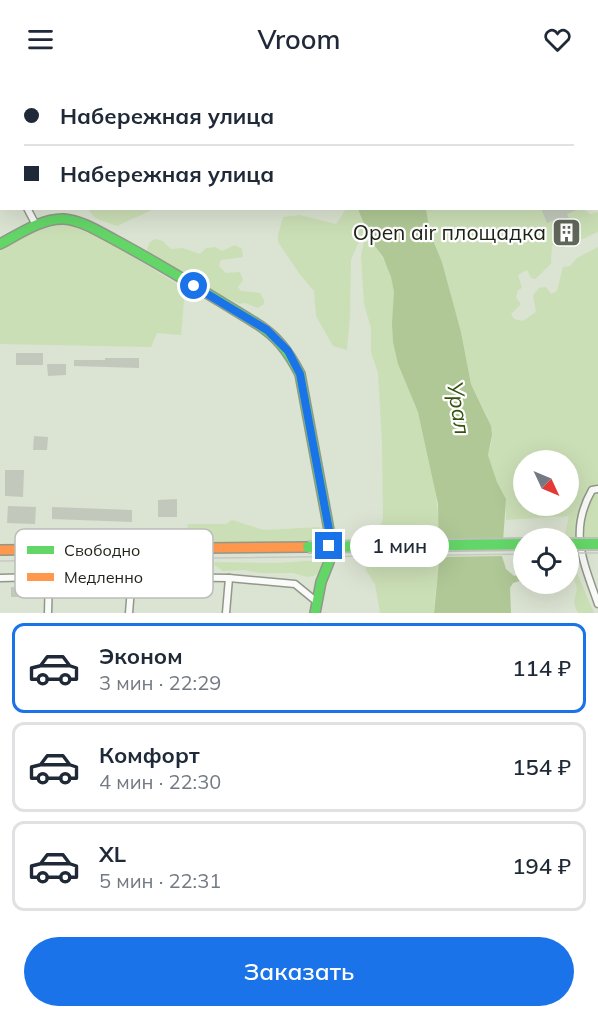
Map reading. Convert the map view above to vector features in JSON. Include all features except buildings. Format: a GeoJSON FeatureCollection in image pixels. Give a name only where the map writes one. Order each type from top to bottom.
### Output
{"type":"FeatureCollection","features":[{"type":"Feature","properties":{"kind":"main road"},"geometry":{"type":"LineString","coordinates":[[0,244],[36,225],[66,218],[99,230],[267,330],[288,351],[300,374],[329,530],[329,562],[321,582],[316,608]]}},
{"type":"Feature","properties":{"kind":"main road"},"geometry":{"type":"LineString","coordinates":[[213,548],[513,544]]}},
{"type":"Feature","properties":{"kind":"main road"},"geometry":{"type":"LineString","coordinates":[[579,544],[598,544]]}},
{"type":"Feature","properties":{"kind":"main road"},"geometry":{"type":"LineString","coordinates":[[0,550],[15,550]]}},
{"type":"Feature","properties":{"kind":"street"},"geometry":{"type":"LineString","coordinates":[[28,210],[36,225]]}},
{"type":"Feature","properties":{"kind":"street"},"geometry":{"type":"LineString","coordinates":[[598,489],[592,490],[580,518],[580,552],[598,604]]}},
{"type":"Feature","properties":{"kind":"street"},"geometry":{"type":"LineString","coordinates":[[0,578],[15,578]]}},
{"type":"Feature","properties":{"kind":"street"},"geometry":{"type":"LineString","coordinates":[[213,578],[295,585],[316,608]]}},
{"type":"Feature","properties":{"kind":"street"},"geometry":{"type":"LineString","coordinates":[[226,613],[229,578]]}},
{"type":"Feature","properties":{"kind":"street"},"geometry":{"type":"LineString","coordinates":[[48,598],[48,613]]}},
{"type":"Feature","properties":{"kind":"street"},"geometry":{"type":"LineString","coordinates":[[129,613],[130,598]]}},
{"type":"Feature","properties":{"kind":"shaded area"},"geometry":{"type":"Polygon","coordinates":[[[89,210],[152,210],[117,226],[95,218],[89,210]]]}},
{"type":"Feature","properties":{"kind":"shaded area"},"geometry":{"type":"Polygon","coordinates":[[[345,210],[358,210],[366,225],[351,260],[347,350],[333,346],[316,316],[314,291],[278,242],[283,217],[300,215],[336,224],[345,210]]]}},
{"type":"Feature","properties":{"kind":"shaded area"},"geometry":{"type":"Polygon","coordinates":[[[426,210],[585,210],[590,214],[598,212],[598,232],[563,248],[552,245],[551,264],[535,279],[531,278],[527,270],[518,275],[522,288],[518,290],[516,298],[521,304],[511,314],[514,319],[523,321],[536,312],[533,295],[539,288],[546,287],[551,294],[557,291],[563,267],[570,266],[577,258],[598,247],[598,538],[579,539],[579,528],[566,528],[569,516],[506,520],[506,499],[497,482],[488,455],[492,440],[487,416],[471,384],[461,332],[442,262],[430,233],[426,210]]]}},
{"type":"Feature","properties":{"kind":"shaded area"},"geometry":{"type":"Polygon","coordinates":[[[66,223],[98,235],[185,289],[181,335],[157,333],[151,347],[0,344],[0,249],[36,230],[66,223]]]}},
{"type":"Feature","properties":{"kind":"shaded area"},"geometry":{"type":"Polygon","coordinates":[[[155,239],[163,241],[171,249],[183,248],[200,254],[206,248],[215,247],[222,251],[235,245],[242,249],[243,257],[221,260],[219,266],[226,273],[240,272],[243,280],[238,287],[241,291],[260,293],[264,304],[258,308],[245,303],[240,304],[206,289],[148,254],[147,249],[150,242],[155,239]]]}},
{"type":"Feature","properties":{"kind":"shaded area"},"geometry":{"type":"Polygon","coordinates":[[[371,241],[381,255],[391,278],[394,295],[394,345],[400,367],[421,420],[434,480],[439,546],[434,613],[380,613],[375,584],[367,572],[358,541],[364,532],[370,531],[378,534],[383,518],[378,373],[371,352],[371,328],[364,304],[361,256],[364,242],[371,241]]]}},
{"type":"Feature","properties":{"kind":"shaded area"},"geometry":{"type":"Polygon","coordinates":[[[232,520],[264,530],[320,527],[323,532],[321,541],[213,543],[213,529],[187,529],[188,524],[226,524],[232,520]]]}},
{"type":"Feature","properties":{"kind":"shaded area"},"geometry":{"type":"Polygon","coordinates":[[[322,560],[324,563],[321,571],[314,576],[307,577],[293,573],[223,571],[213,564],[215,562],[275,563],[322,560]]]}},
{"type":"Feature","properties":{"kind":"shaded area"},"geometry":{"type":"Polygon","coordinates":[[[579,578],[594,613],[578,613],[574,601],[576,594],[579,594],[579,578]]]}},
{"type":"Feature","properties":{"kind":"water","name":"Урал"},"geometry":{"type":"Polygon","coordinates":[[[358,210],[426,210],[430,233],[442,262],[461,332],[471,384],[491,426],[492,435],[488,455],[497,482],[506,499],[502,556],[506,569],[513,575],[510,588],[511,613],[434,613],[439,562],[438,504],[418,412],[398,364],[393,342],[394,292],[383,257],[371,241],[358,210]]]}},
{"type":"Feature","properties":{"kind":"pier"},"geometry":{"type":"Polygon","coordinates":[[[436,542],[505,546],[505,556],[436,557],[436,542]]]}},
{"type":"Feature","properties":{"kind":"tram line"},"geometry":{"type":"LineString","coordinates":[[579,553],[598,553]]}},
{"type":"Feature","properties":{"kind":"tram line"},"geometry":{"type":"LineString","coordinates":[[213,558],[513,554]]}},
{"type":"Feature","properties":{"kind":"tram line"},"geometry":{"type":"LineString","coordinates":[[0,561],[15,561]]}},
{"type":"Feature","properties":{"kind":"traffic: fast"},"geometry":{"type":"LineString","coordinates":[[0,244],[47,221],[64,219],[77,222],[103,233],[185,280],[262,327],[281,345],[300,374],[329,530],[329,562],[321,582],[315,613]]}},
{"type":"Feature","properties":{"kind":"traffic: fast"},"geometry":{"type":"LineString","coordinates":[[308,547],[513,544]]}},
{"type":"Feature","properties":{"kind":"traffic: fast"},"geometry":{"type":"LineString","coordinates":[[579,544],[598,544]]}},
{"type":"Feature","properties":{"kind":"traffic: slow"},"geometry":{"type":"LineString","coordinates":[[213,548],[308,547]]}},
{"type":"Feature","properties":{"kind":"traffic: slow"},"geometry":{"type":"LineString","coordinates":[[0,550],[15,550]]}},
{"type":"Feature","properties":{"kind":"place","name":"Open air площадка"},"geometry":{"type":"Point","coordinates":[567,232]}},
{"type":"Feature","properties":{"kind":"route"},"geometry":{"type":"LineString","coordinates":[[194,286],[267,330],[288,351],[300,374],[316,451],[329,530],[329,546]]}}]}
